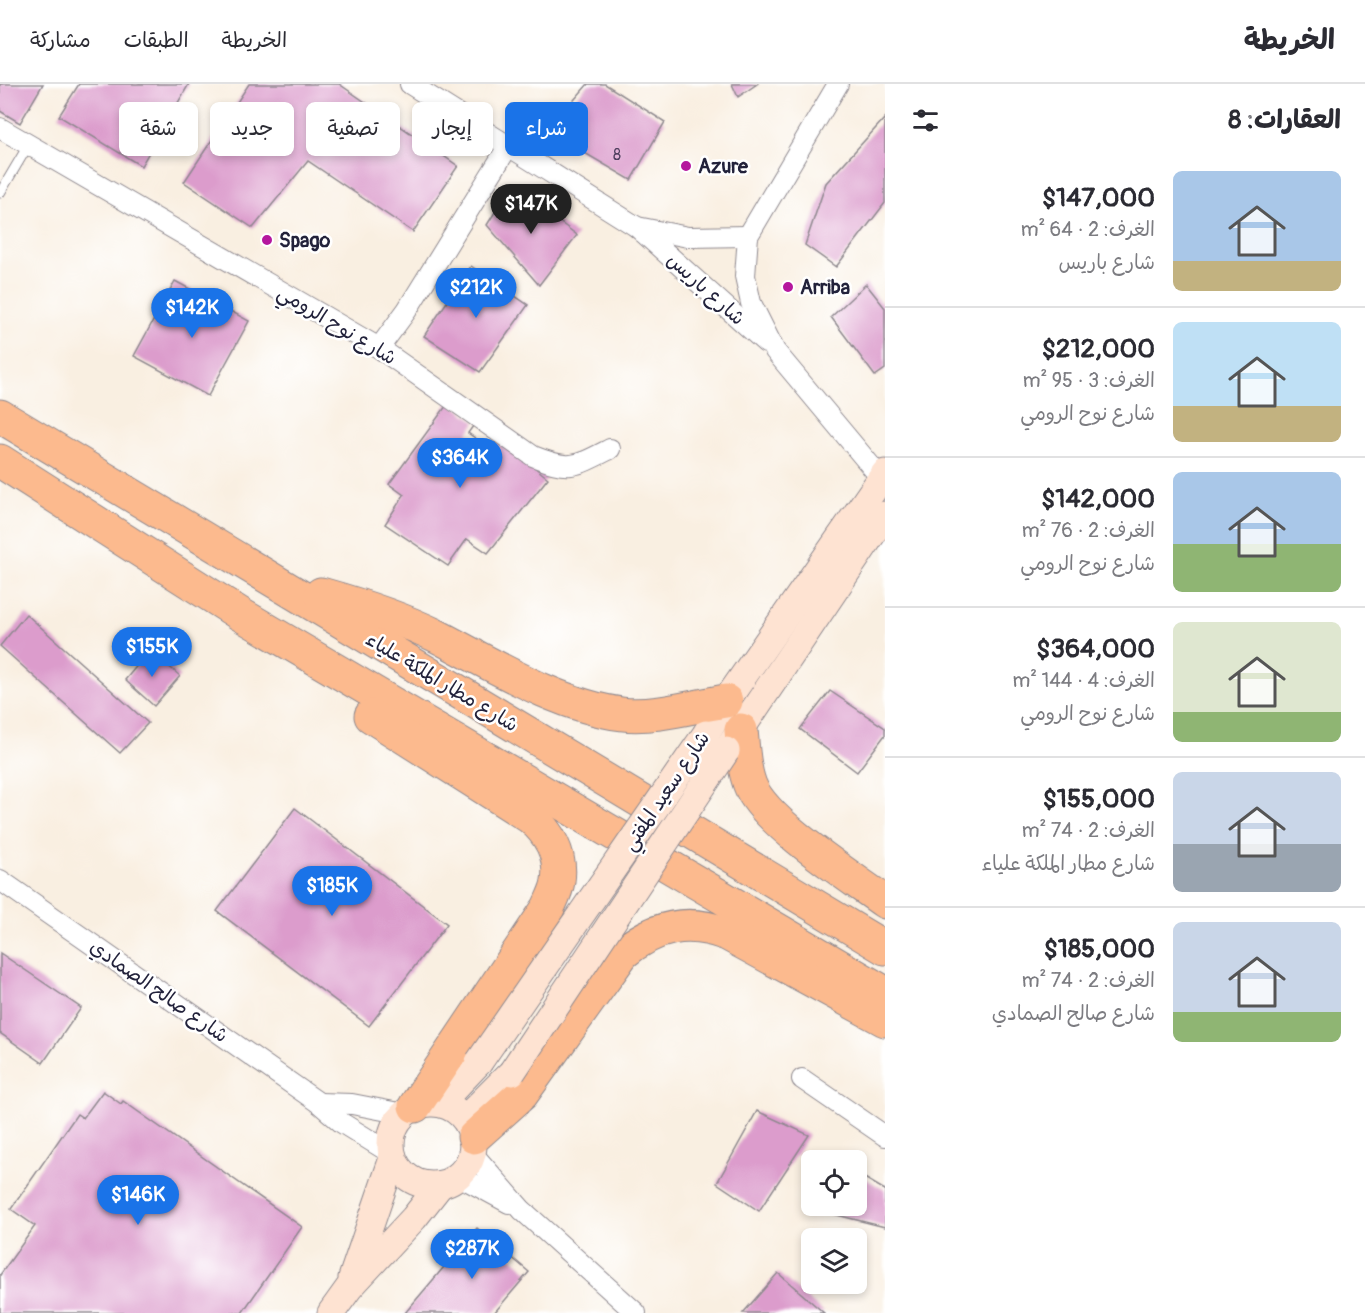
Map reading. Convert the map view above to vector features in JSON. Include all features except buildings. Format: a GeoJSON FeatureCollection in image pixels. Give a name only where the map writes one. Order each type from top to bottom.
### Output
{"type":"FeatureCollection","features":[{"type":"Feature","properties":{"kind":"highway","name":"شارع مطار الملكة علياء"},"geometry":{"type":"LineString","coordinates":[[0,416],[885,948]]}},
{"type":"Feature","properties":{"kind":"highway"},"geometry":{"type":"LineString","coordinates":[[0,461],[240,614],[885,993]]}},
{"type":"Feature","properties":{"kind":"highway"},"geometry":{"type":"LineString","coordinates":[[271,580],[331,597],[435,635],[490,665],[554,694],[600,710],[623,714],[654,714],[726,701]]}},
{"type":"Feature","properties":{"kind":"highway"},"geometry":{"type":"LineString","coordinates":[[240,614],[319,683],[530,817],[554,846],[559,880],[548,908],[419,1108]]}},
{"type":"Feature","properties":{"kind":"highway"},"geometry":{"type":"LineString","coordinates":[[724,738],[745,765],[750,786],[767,811],[805,843],[885,903]]}},
{"type":"Feature","properties":{"kind":"highway"},"geometry":{"type":"LineString","coordinates":[[462,1154],[522,1094],[623,953],[638,940],[665,929],[695,926],[727,934],[885,1020]]}},
{"type":"Feature","properties":{"kind":"street"},"geometry":{"type":"LineString","coordinates":[[838,84],[748,236],[745,276],[747,289],[760,324],[775,351],[883,476]]}},
{"type":"Feature","properties":{"kind":"street","name":"شارع باريس"},"geometry":{"type":"LineString","coordinates":[[421,87],[505,142]]}},
{"type":"Feature","properties":{"kind":"street","name":"شارع نوح الرومي"},"geometry":{"type":"LineString","coordinates":[[0,128],[379,348],[533,456],[559,466],[579,465],[610,449]]}},
{"type":"Feature","properties":{"kind":"street"},"geometry":{"type":"LineString","coordinates":[[379,348],[406,310],[505,151]]}},
{"type":"Feature","properties":{"kind":"street","name":"شارع باريس"},"geometry":{"type":"LineString","coordinates":[[526,156],[637,227],[775,351]]}},
{"type":"Feature","properties":{"kind":"street","name":"شارع باريس"},"geometry":{"type":"LineString","coordinates":[[637,227],[688,237],[748,236]]}},
{"type":"Feature","properties":{"kind":"street","name":"شارع سعيد المفتي"},"geometry":{"type":"LineString","coordinates":[[348,1288],[414,1218],[462,1154],[724,738],[726,701],[883,476]]}},
{"type":"Feature","properties":{"kind":"street","name":"شارع سعيد المفتي"},"geometry":{"type":"LineString","coordinates":[[419,1108],[479,1062],[724,738],[885,515]]}},
{"type":"Feature","properties":{"kind":"street","name":"شارع صالح الصمادي"},"geometry":{"type":"LineString","coordinates":[[0,880],[319,1103],[342,1123],[393,1156]]}},
{"type":"Feature","properties":{"kind":"street"},"geometry":{"type":"LineString","coordinates":[[802,1079],[885,1136]]}},
{"type":"Feature","properties":{"kind":"street"},"geometry":{"type":"LineString","coordinates":[[319,1103],[454,1108],[462,1154],[636,1313]]}},
{"type":"Feature","properties":{"kind":"street"},"geometry":{"type":"LineString","coordinates":[[419,1108],[395,1126],[391,1139],[393,1156],[401,1171],[412,1180],[426,1185],[462,1154]]}},
{"type":"Feature","properties":{"kind":"street"},"geometry":{"type":"LineString","coordinates":[[331,1313],[348,1288],[393,1156]]}},
{"type":"Feature","properties":{"kind":"lane"},"geometry":{"type":"LineString","coordinates":[[0,193],[29,144]]}},
{"type":"Feature","properties":{"kind":"place","name":"Azure"},"geometry":{"type":"Point","coordinates":[686,166]}},
{"type":"Feature","properties":{"kind":"place","name":"Spago"},"geometry":{"type":"Point","coordinates":[267,240]}},
{"type":"Feature","properties":{"kind":"place","name":"Arriba"},"geometry":{"type":"Point","coordinates":[788,287]}}]}
